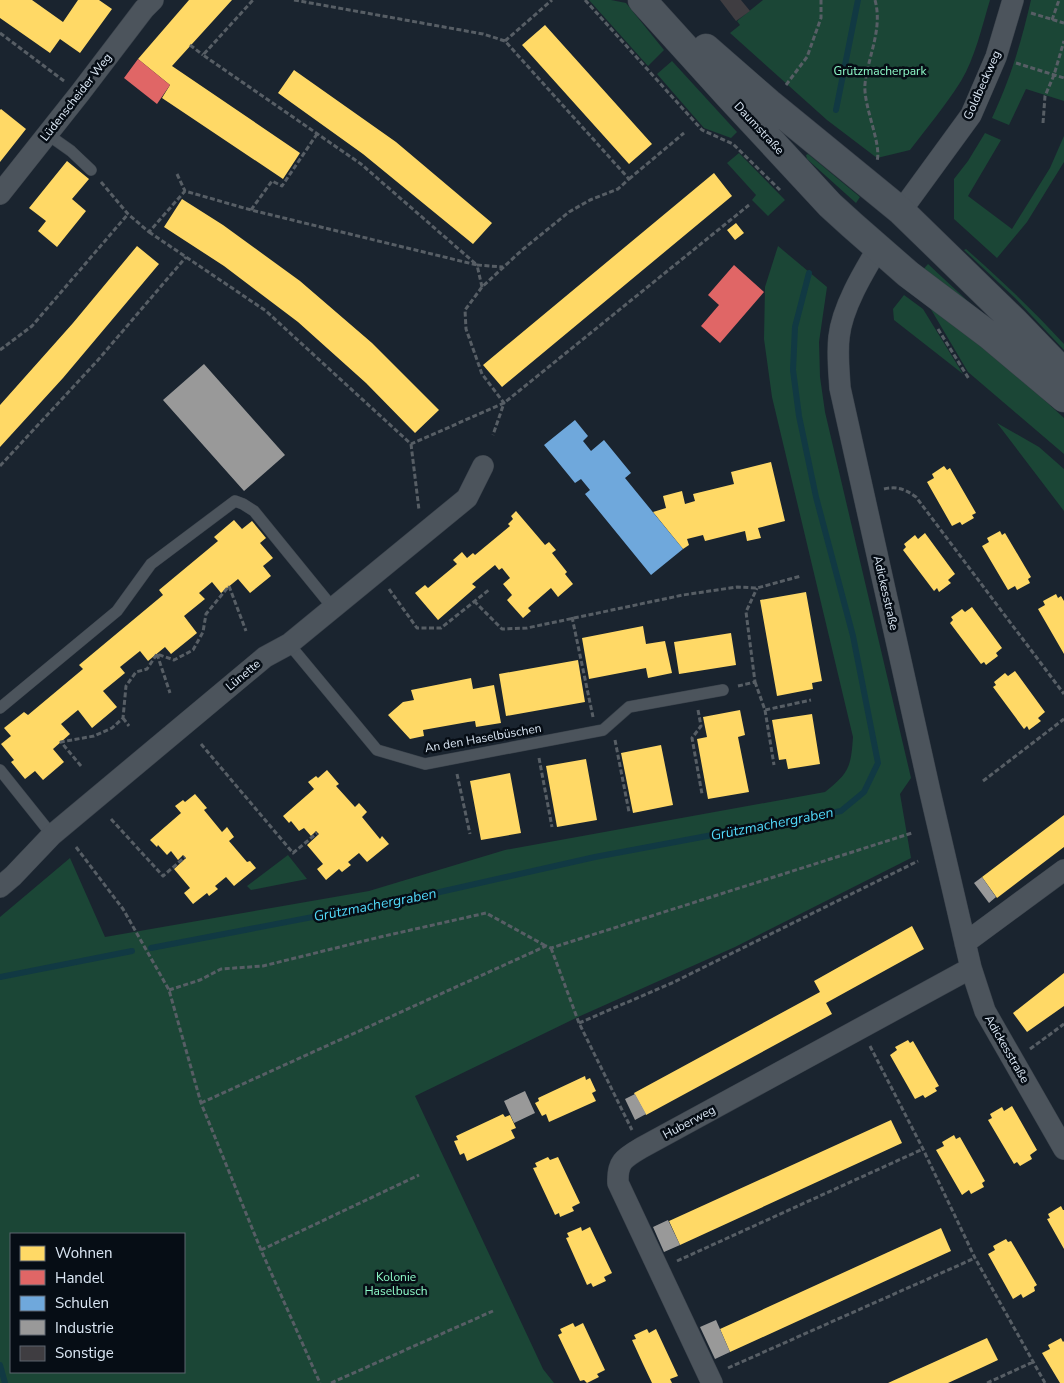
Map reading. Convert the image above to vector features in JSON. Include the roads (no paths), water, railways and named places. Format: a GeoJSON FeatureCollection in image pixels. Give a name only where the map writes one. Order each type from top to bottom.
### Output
{"type":"FeatureCollection","features":[{"type":"Feature","properties":{"kind":"main road","name":"Daumstraße"},"geometry":{"type":"LineString","coordinates":[[644,2],[705,48],[769,104],[901,211],[1015,322],[1064,373]]}},
{"type":"Feature","properties":{"kind":"main road","name":"Daumstraße"},"geometry":{"type":"LineString","coordinates":[[644,2],[830,205],[938,298],[989,335],[1064,398]]}},
{"type":"Feature","properties":{"kind":"main road"},"geometry":{"type":"LineString","coordinates":[[878,248],[901,211]]}},
{"type":"Feature","properties":{"kind":"street","name":"Lüdenscheider Weg"},"geometry":{"type":"LineString","coordinates":[[0,194],[153,0]]}},
{"type":"Feature","properties":{"kind":"street","name":"Goldbeckweg"},"geometry":{"type":"LineString","coordinates":[[901,211],[971,116],[996,57],[1012,4]]}},
{"type":"Feature","properties":{"kind":"street","name":"Adickesstraße"},"geometry":{"type":"LineString","coordinates":[[878,248],[863,273],[842,323],[839,336],[840,388],[971,968],[985,1011],[1064,1149]]}},
{"type":"Feature","properties":{"kind":"street","name":"Lünette"},"geometry":{"type":"LineString","coordinates":[[0,886],[13,876],[52,835],[265,657],[289,644],[467,498],[483,466]]}},
{"type":"Feature","properties":{"kind":"street"},"geometry":{"type":"LineString","coordinates":[[965,943],[1064,870]]}},
{"type":"Feature","properties":{"kind":"street","name":"Huberweg"},"geometry":{"type":"LineString","coordinates":[[712,1383],[618,1183],[620,1164],[626,1157],[641,1148],[971,968]]}},
{"type":"Feature","properties":{"kind":"lane"},"geometry":{"type":"LineString","coordinates":[[47,134],[71,151],[91,170]]}},
{"type":"Feature","properties":{"kind":"lane"},"geometry":{"type":"LineString","coordinates":[[0,708],[117,611],[150,564],[235,501],[254,511],[333,608]]}},
{"type":"Feature","properties":{"kind":"lane","name":"An den Haselbüschen"},"geometry":{"type":"LineString","coordinates":[[289,644],[377,750],[425,764],[603,730],[629,707],[723,690]]}},
{"type":"Feature","properties":{"kind":"lane"},"geometry":{"type":"LineString","coordinates":[[0,770],[52,835]]}},
{"type":"Feature","properties":{"kind":"waterway","name":"Grützmachergraben"},"geometry":{"type":"LineString","coordinates":[[836,110],[858,0]]}},
{"type":"Feature","properties":{"kind":"waterway","name":"Grützmachergraben"},"geometry":{"type":"LineString","coordinates":[[151,948],[422,896],[595,857],[841,811],[864,792],[878,763],[853,636],[816,497],[799,416],[793,370],[795,327],[809,273]]}},
{"type":"Feature","properties":{"kind":"waterway"},"geometry":{"type":"LineString","coordinates":[[0,977],[132,951]]}},
{"type":"Feature","properties":{"kind":"waterway"},"geometry":{"type":"LineString","coordinates":[[0,1365],[5,1383]]}},
{"type":"Feature","properties":{"kind":"park label","name":"Grützmacherpark"},"geometry":{"type":"Point","coordinates":[880,71]}},
{"type":"Feature","properties":{"kind":"park label","name":"Kolonie Haselbusch"},"geometry":{"type":"Point","coordinates":[396,1284]}}]}
